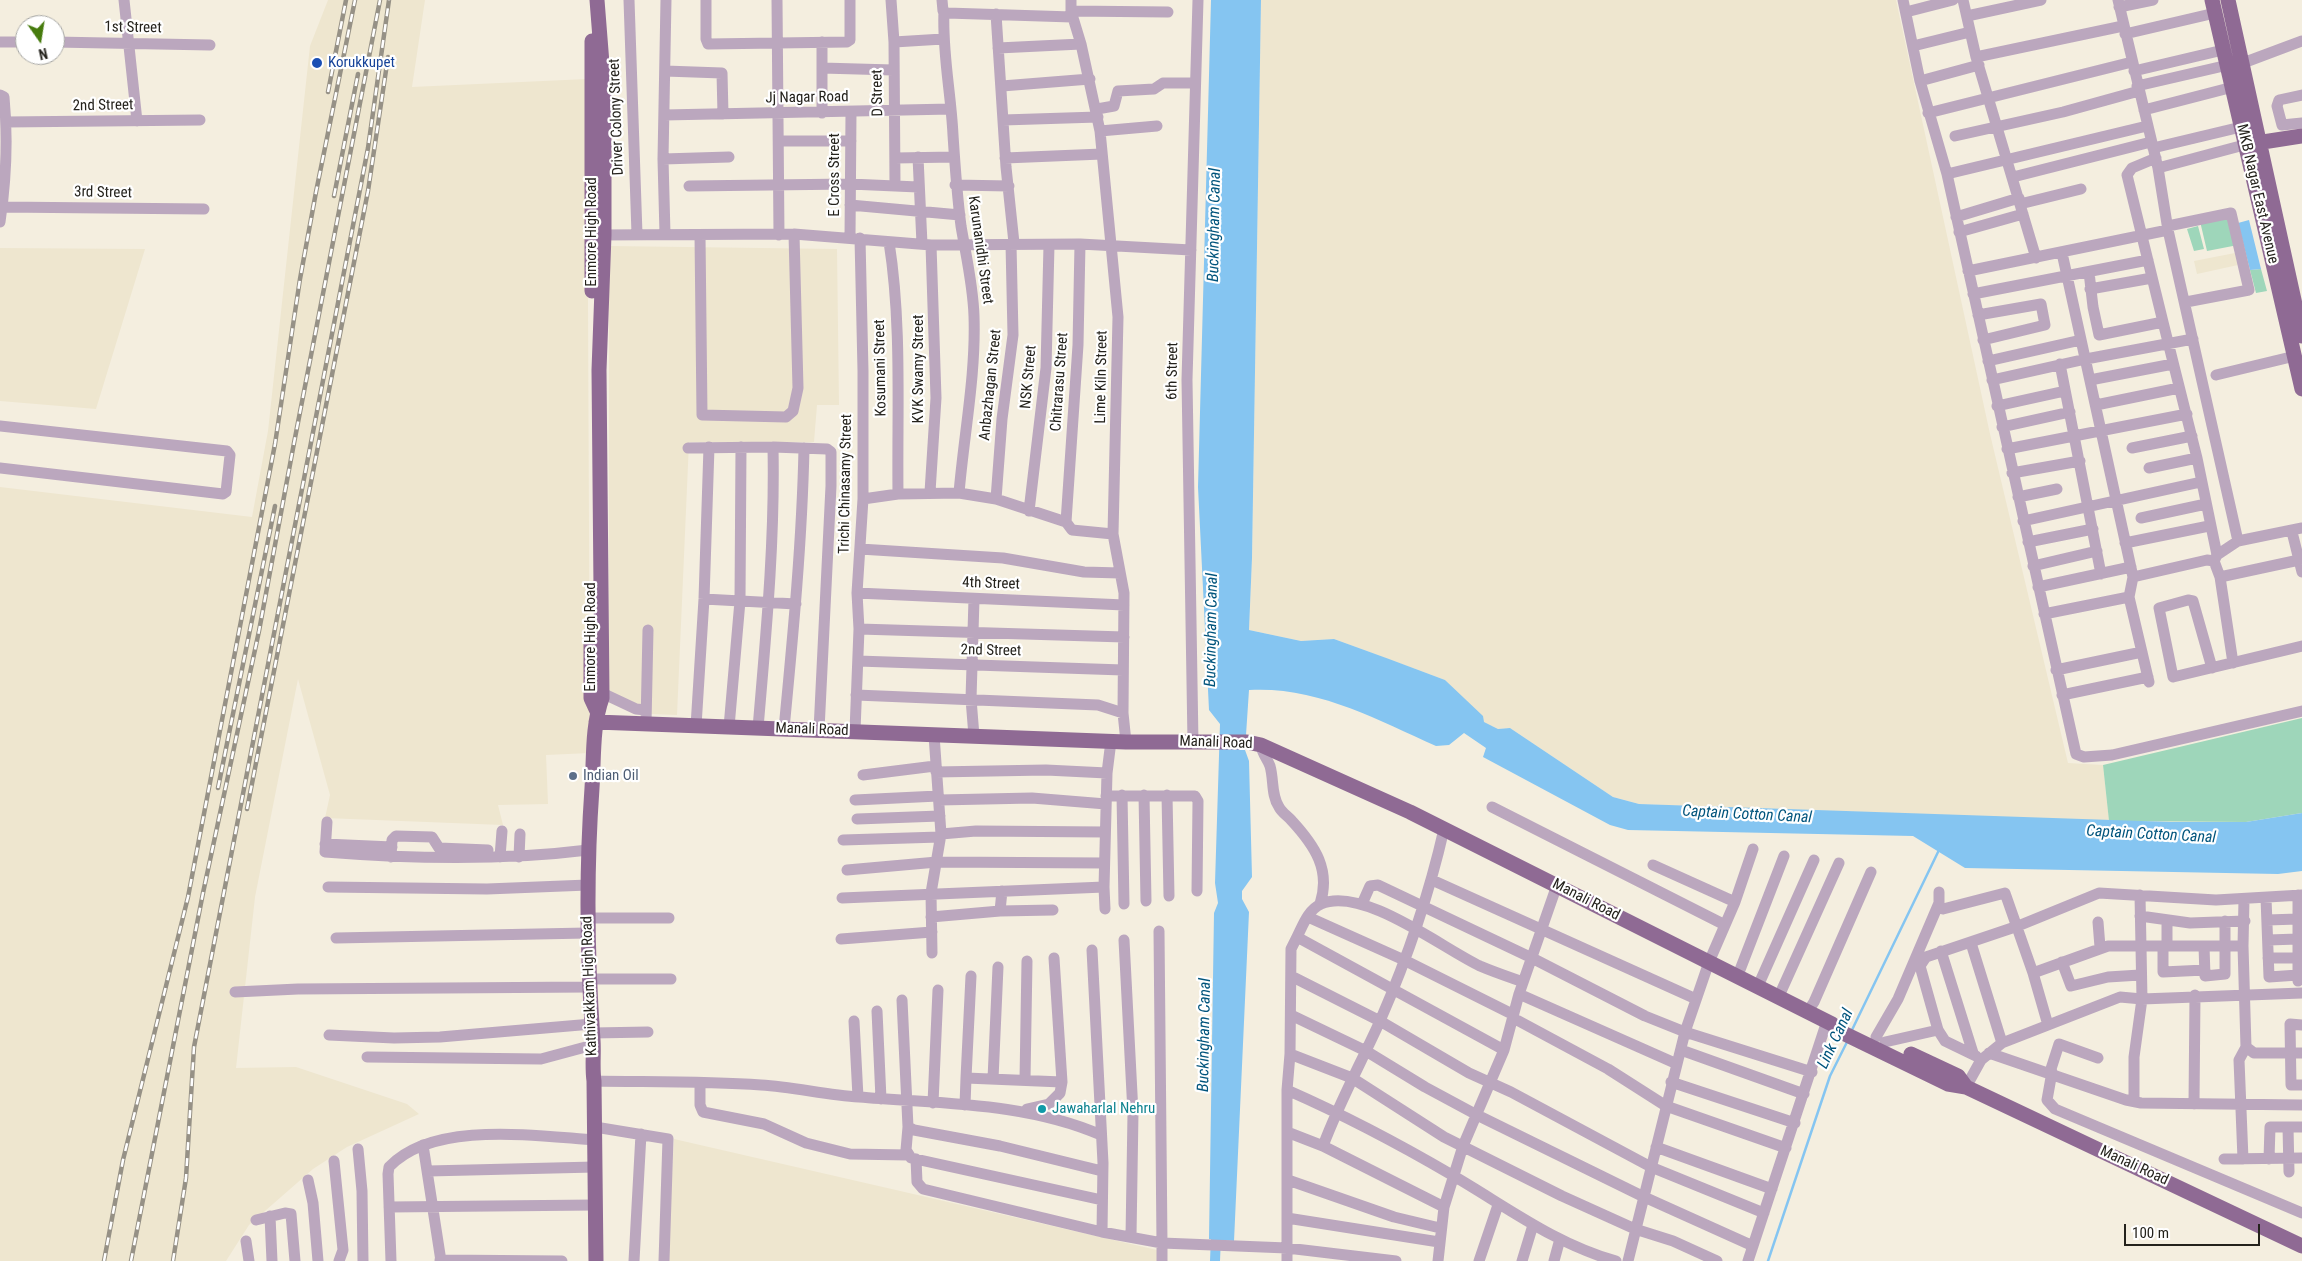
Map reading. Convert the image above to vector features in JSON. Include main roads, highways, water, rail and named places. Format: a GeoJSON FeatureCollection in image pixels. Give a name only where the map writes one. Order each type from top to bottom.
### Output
{"type":"FeatureCollection","features":[{"type":"Feature","properties":{"kind":"main road","name":"Enmore High Road"},"geometry":{"type":"LineString","coordinates":[[592,0],[598,235],[602,693],[596,717]]}},
{"type":"Feature","properties":{"kind":"main road","name":"Enmore High Road"},"geometry":{"type":"LineString","coordinates":[[596,717],[591,698],[598,235],[604,89],[597,0]]}},
{"type":"Feature","properties":{"kind":"main road","name":"MKB Nagar East Avenue"},"geometry":{"type":"LineString","coordinates":[[2228,0],[2235,64],[2302,389]]}},
{"type":"Feature","properties":{"kind":"main road","name":"MKB Nagar East Avenue"},"geometry":{"type":"LineString","coordinates":[[2213,6],[2223,50],[2235,64],[2233,87],[2241,127],[2251,143]]}},
{"type":"Feature","properties":{"kind":"main road"},"geometry":{"type":"LineString","coordinates":[[2302,136],[2251,143],[2302,336]]}},
{"type":"Feature","properties":{"kind":"main road","name":"Manali Road"},"geometry":{"type":"LineString","coordinates":[[596,717],[646,717],[696,726],[1118,741],[1254,743],[1410,812],[1838,1026],[1874,1039],[1948,1084],[1966,1087],[2302,1246]]}},
{"type":"Feature","properties":{"kind":"main road","name":"Kathivakkam High Road"},"geometry":{"type":"LineString","coordinates":[[596,717],[588,850],[587,926],[593,1034],[596,1261]]}},
{"type":"Feature","properties":{"kind":"water","name":"Captain Cotton Canal"},"geometry":{"type":"Polygon","coordinates":[[[1211,0],[1261,0],[1252,558],[1249,630],[1301,641],[1334,639],[1445,680],[1483,716],[1484,722],[1498,729],[1510,728],[1613,797],[1639,804],[2171,822],[2246,822],[2302,813],[2302,871],[2278,874],[1965,868],[1913,836],[1628,830],[1610,825],[1483,757],[1486,748],[1464,733],[1449,745],[1436,746],[1368,715],[1322,699],[1274,690],[1249,690],[1245,750],[1249,761],[1252,877],[1242,891],[1242,899],[1249,912],[1234,1241],[1209,1239],[1214,913],[1218,903],[1215,883],[1220,724],[1209,710],[1198,487],[1211,0]]]}},
{"type":"Feature","properties":{"kind":"water"},"geometry":{"type":"Polygon","coordinates":[[[2249,220],[2261,269],[2250,270],[2238,223],[2249,220]]]}},
{"type":"Feature","properties":{"kind":"waterway","name":"Link Canal"},"geometry":{"type":"LineString","coordinates":[[1851,1032],[1939,850]]}},
{"type":"Feature","properties":{"kind":"waterway","name":"Link Canal"},"geometry":{"type":"LineString","coordinates":[[1768,1261],[1830,1076],[1847,1042]]}},
{"type":"Feature","properties":{"kind":"waterway","name":"Buckingham Canal"},"geometry":{"type":"LineString","coordinates":[[1215,1261],[1216,1237]]}},
{"type":"Feature","properties":{"kind":"railway"},"geometry":{"type":"LineString","coordinates":[[328,92],[346,0]]}},
{"type":"Feature","properties":{"kind":"railway"},"geometry":{"type":"LineString","coordinates":[[104,1261],[123,1160],[188,897],[275,444],[300,279],[316,192],[355,0]]}},
{"type":"Feature","properties":{"kind":"railway"},"geometry":{"type":"LineString","coordinates":[[131,1261],[203,893],[259,631],[380,0]]}},
{"type":"Feature","properties":{"kind":"railway"},"geometry":{"type":"LineString","coordinates":[[173,1261],[186,1178],[194,1047],[368,148],[389,0]]}},
{"type":"Feature","properties":{"kind":"railway"},"geometry":{"type":"LineString","coordinates":[[247,809],[368,191],[388,57]]}},
{"type":"Feature","properties":{"kind":"railway"},"geometry":{"type":"LineString","coordinates":[[334,196],[358,74]]}},
{"type":"Feature","properties":{"kind":"railway"},"geometry":{"type":"LineString","coordinates":[[218,788],[275,506]]}},
{"type":"Feature","properties":{"kind":"place","name":"Korukkupet"},"geometry":{"type":"Point","coordinates":[317,63]}},
{"type":"Feature","properties":{"kind":"place","name":"Indian Oil"},"geometry":{"type":"Point","coordinates":[573,776]}},
{"type":"Feature","properties":{"kind":"place","name":"Jawaharlal Nehru"},"geometry":{"type":"Point","coordinates":[1042,1109]}}]}
